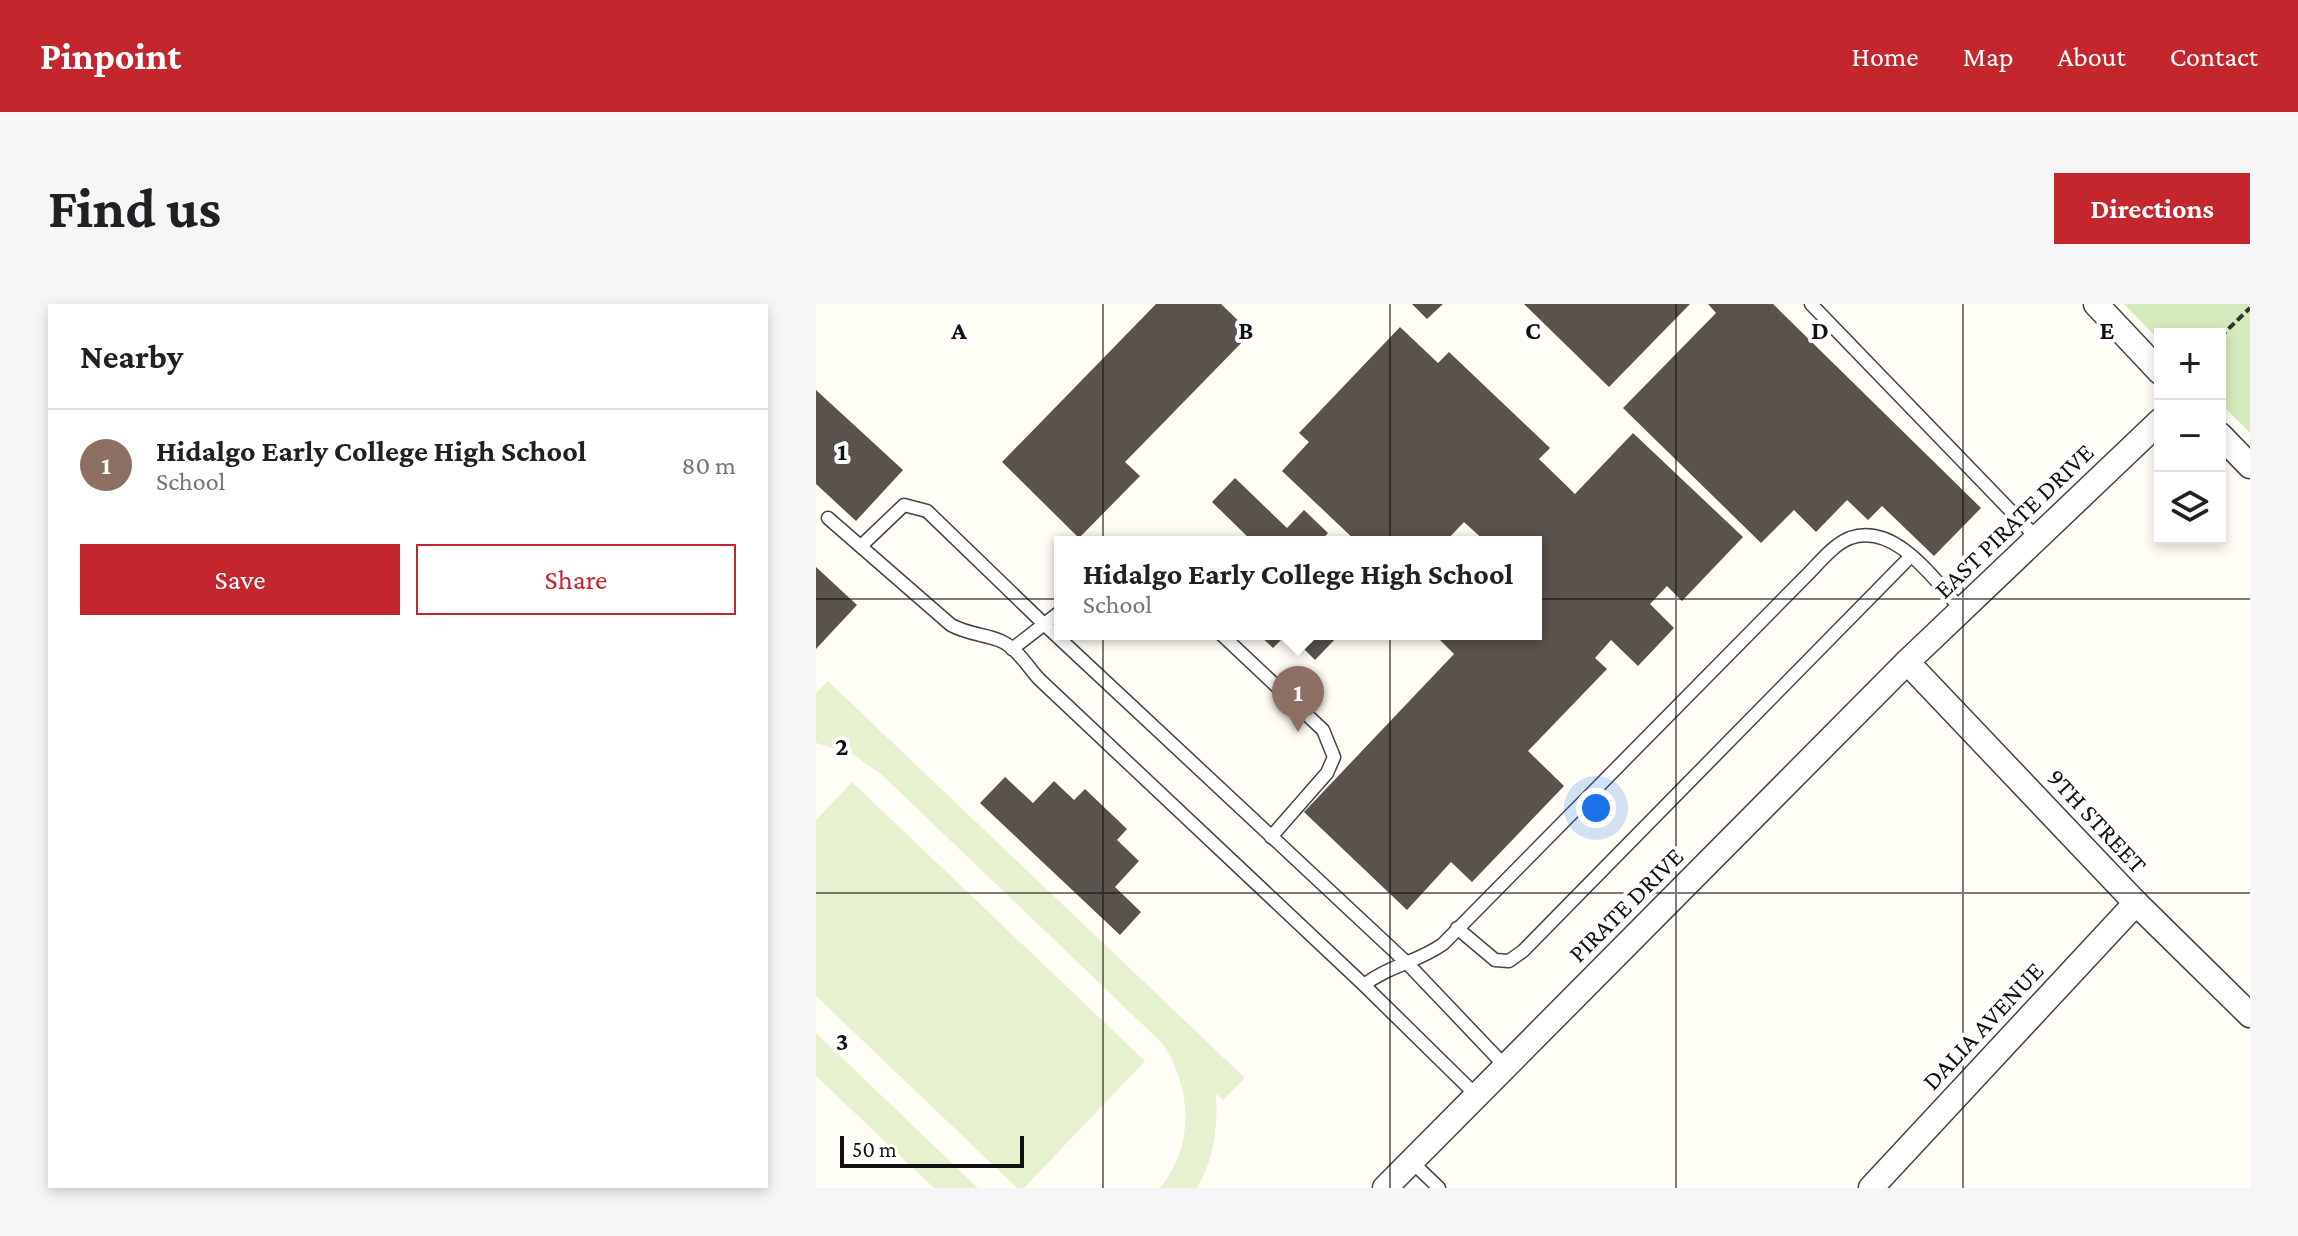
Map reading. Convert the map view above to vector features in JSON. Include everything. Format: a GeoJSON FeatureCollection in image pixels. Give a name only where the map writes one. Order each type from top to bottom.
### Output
{"type":"FeatureCollection","features":[{"type":"Feature","properties":{"kind":"street"},"geometry":{"type":"LineString","coordinates":[[2096,304],[2154,366]]}},
{"type":"Feature","properties":{"kind":"street","name":"EAST PIRATE DRIVE"},"geometry":{"type":"LineString","coordinates":[[1907,662],[2154,427]]}},
{"type":"Feature","properties":{"kind":"street"},"geometry":{"type":"LineString","coordinates":[[2226,441],[2250,466]]}},
{"type":"Feature","properties":{"kind":"street","name":"9TH STREET"},"geometry":{"type":"LineString","coordinates":[[1907,662],[2136,903],[2250,1015]]}},
{"type":"Feature","properties":{"kind":"street","name":"PIRATE DRIVE"},"geometry":{"type":"LineString","coordinates":[[1385,1188],[1907,662]]}},
{"type":"Feature","properties":{"kind":"street","name":"DALIA AVENUE"},"geometry":{"type":"LineString","coordinates":[[1871,1188],[2136,903]]}},
{"type":"Feature","properties":{"kind":"lane"},"geometry":{"type":"LineString","coordinates":[[1811,304],[2036,537]]}},
{"type":"Feature","properties":{"kind":"lane"},"geometry":{"type":"LineString","coordinates":[[861,546],[904,505],[927,511],[1054,633]]}},
{"type":"Feature","properties":{"kind":"lane"},"geometry":{"type":"LineString","coordinates":[[828,518],[951,625],[967,634],[1001,641],[1012,649],[1039,679],[1364,985],[1476,1095]]}},
{"type":"Feature","properties":{"kind":"lane"},"geometry":{"type":"LineString","coordinates":[[1364,985],[1375,976],[1427,955],[1457,928],[1831,551],[1849,538],[1873,535],[1892,541],[1911,556],[1961,609]]}},
{"type":"Feature","properties":{"kind":"lane"},"geometry":{"type":"LineString","coordinates":[[1457,928],[1495,960],[1509,961],[1523,951],[1911,556]]}},
{"type":"Feature","properties":{"kind":"lane"},"geometry":{"type":"LineString","coordinates":[[1012,649],[1054,617]]}},
{"type":"Feature","properties":{"kind":"lane"},"geometry":{"type":"LineString","coordinates":[[1061,640],[1407,963],[1505,1066]]}},
{"type":"Feature","properties":{"kind":"lane"},"geometry":{"type":"LineString","coordinates":[[1227,640],[1323,730],[1334,757],[1327,773],[1271,837]]}},
{"type":"Feature","properties":{"kind":"lane"},"geometry":{"type":"LineString","coordinates":[[1411,1161],[1439,1188]]}},
{"type":"Feature","properties":{"kind":"path"},"geometry":{"type":"LineString","coordinates":[[2226,331],[2250,308]]}},
{"type":"Feature","properties":{"kind":"green space"},"geometry":{"type":"Polygon","coordinates":[[[2124,304],[2250,304],[2250,433],[2226,409],[2226,328],[2154,328],[2154,335],[2124,304]]]}},
{"type":"Feature","properties":{"kind":"green space"},"geometry":{"type":"Polygon","coordinates":[[[828,681],[1245,1078],[1223,1100],[1216,1094],[1214,1142],[1197,1188],[1160,1188],[1179,1153],[1186,1117],[1180,1080],[1163,1044],[881,774],[851,753],[816,743],[816,693],[828,681]]]}},
{"type":"Feature","properties":{"kind":"green space"},"geometry":{"type":"Polygon","coordinates":[[[852,782],[1145,1061],[1024,1188],[1017,1188],[816,996],[816,820],[852,782]]]}},
{"type":"Feature","properties":{"kind":"green space"},"geometry":{"type":"Polygon","coordinates":[[[816,1033],[978,1188],[934,1188],[816,1076],[816,1033]]]}},
{"type":"Feature","properties":{"kind":"building"},"geometry":{"type":"Polygon","coordinates":[[[1156,304],[1221,304],[1251,333],[1125,462],[1140,476],[1081,536],[1077,536],[1002,462],[1156,304]]]}},
{"type":"Feature","properties":{"kind":"building"},"geometry":{"type":"Polygon","coordinates":[[[1412,304],[1443,304],[1427,319],[1412,304]]]}},
{"type":"Feature","properties":{"kind":"building"},"geometry":{"type":"Polygon","coordinates":[[[1524,304],[1690,304],[1609,387],[1524,304]]]}},
{"type":"Feature","properties":{"kind":"building"},"geometry":{"type":"Polygon","coordinates":[[[1708,304],[1773,304],[1981,508],[1934,556],[1882,506],[1868,520],[1847,500],[1816,532],[1794,510],[1761,543],[1623,408],[1716,313],[1708,304]]]}},
{"type":"Feature","properties":{"kind":"building"},"geometry":{"type":"Polygon","coordinates":[[[1400,327],[1438,363],[1449,352],[1550,448],[1539,459],[1575,494],[1633,433],[1743,537],[1682,601],[1667,586],[1650,604],[1674,628],[1638,666],[1611,640],[1595,658],[1607,669],[1528,751],[1564,786],[1472,882],[1451,862],[1407,910],[1304,812],[1454,654],[1440,640],[1542,640],[1542,536],[1479,536],[1464,522],[1451,536],[1351,536],[1282,471],[1309,442],[1299,433],[1400,327]]]}},
{"type":"Feature","properties":{"kind":"building"},"geometry":{"type":"Polygon","coordinates":[[[816,390],[903,470],[856,521],[816,484],[816,390]]]}},
{"type":"Feature","properties":{"kind":"building"},"geometry":{"type":"Polygon","coordinates":[[[1235,478],[1287,528],[1304,510],[1328,533],[1325,536],[1247,536],[1212,502],[1235,478]]]}},
{"type":"Feature","properties":{"kind":"building"},"geometry":{"type":"Polygon","coordinates":[[[816,567],[857,605],[816,649],[816,567]]]}},
{"type":"Feature","properties":{"kind":"building"},"geometry":{"type":"Polygon","coordinates":[[[1264,640],[1281,640],[1273,648],[1264,640]]]}},
{"type":"Feature","properties":{"kind":"building"},"geometry":{"type":"Polygon","coordinates":[[[1295,640],[1334,640],[1315,660],[1295,640]]]}},
{"type":"Feature","properties":{"kind":"building"},"geometry":{"type":"Polygon","coordinates":[[[1005,777],[1033,803],[1054,781],[1074,800],[1085,789],[1127,829],[1117,840],[1139,861],[1115,887],[1141,912],[1120,935],[980,803],[1005,777]]]}},
{"type":"Feature","properties":{"kind":"place","name":"Hidalgo Early College High School"},"geometry":{"type":"Point","coordinates":[1298,732]}}]}
